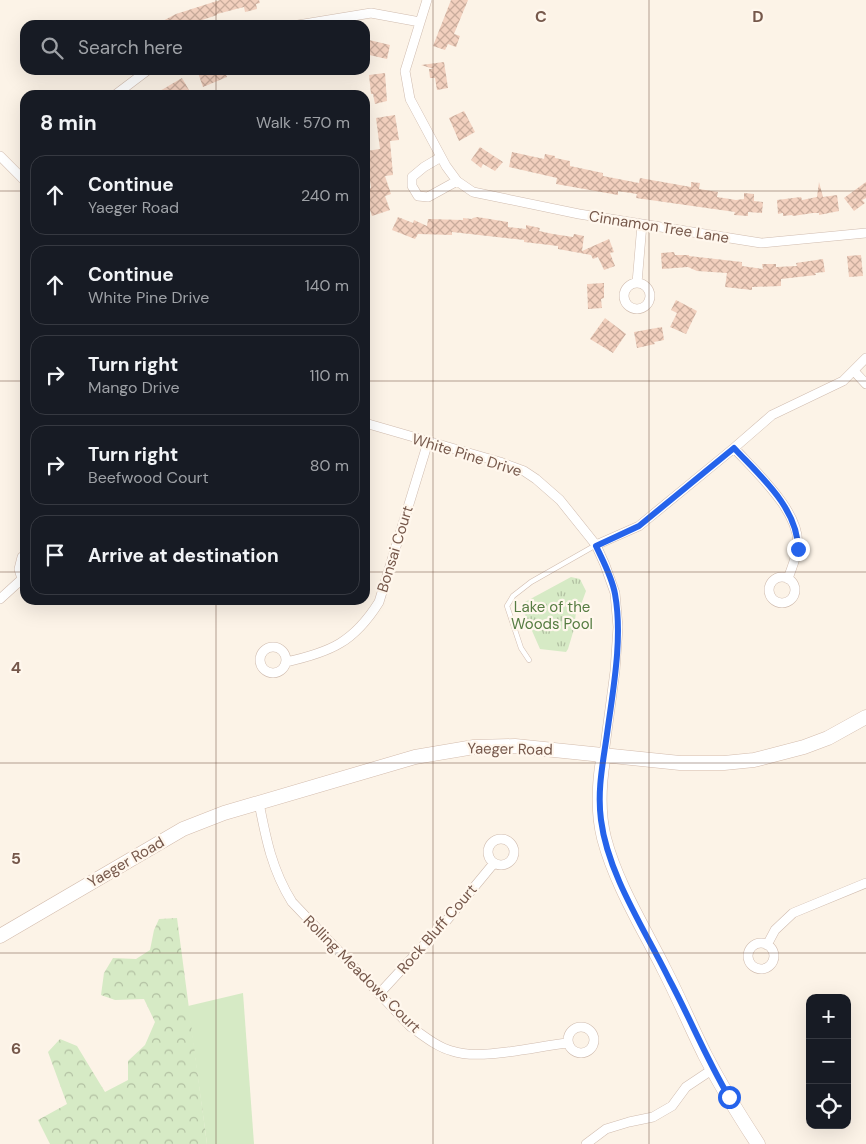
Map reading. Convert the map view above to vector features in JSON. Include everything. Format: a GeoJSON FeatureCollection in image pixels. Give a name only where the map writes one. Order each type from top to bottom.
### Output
{"type":"FeatureCollection","features":[{"type":"Feature","properties":{"kind":"street","name":"Cinnamon Tree Lane"},"geometry":{"type":"LineString","coordinates":[[428,0],[405,71],[410,99],[441,157],[457,181],[473,192],[642,224],[761,243],[866,233]]}},
{"type":"Feature","properties":{"kind":"street"},"geometry":{"type":"LineString","coordinates":[[326,20],[372,12],[420,22]]}},
{"type":"Feature","properties":{"kind":"street"},"geometry":{"type":"LineString","coordinates":[[122,90],[141,75]]}},
{"type":"Feature","properties":{"kind":"street"},"geometry":{"type":"LineString","coordinates":[[0,156],[20,175]]}},
{"type":"Feature","properties":{"kind":"street"},"geometry":{"type":"LineString","coordinates":[[441,157],[412,177],[412,186],[418,196],[428,197],[457,181]]}},
{"type":"Feature","properties":{"kind":"street"},"geometry":{"type":"LineString","coordinates":[[637,283],[642,224]]}},
{"type":"Feature","properties":{"kind":"street"},"geometry":{"type":"LineString","coordinates":[[596,546],[639,526],[772,415],[843,381],[866,358]]}},
{"type":"Feature","properties":{"kind":"street"},"geometry":{"type":"LineString","coordinates":[[854,371],[866,384]]}},
{"type":"Feature","properties":{"kind":"street","name":"White Pine Drive"},"geometry":{"type":"LineString","coordinates":[[370,425],[500,462],[524,471],[560,500],[596,546],[615,594],[618,627],[615,671],[604,754]]}},
{"type":"Feature","properties":{"kind":"street","name":"Bonsai Court"},"geometry":{"type":"LineString","coordinates":[[286,662],[314,656],[334,647],[354,634],[369,618],[379,602],[428,442]]}},
{"type":"Feature","properties":{"kind":"street"},"geometry":{"type":"LineString","coordinates":[[734,448],[775,494],[792,521],[798,536],[798,549],[788,579]]}},
{"type":"Feature","properties":{"kind":"street"},"geometry":{"type":"LineString","coordinates":[[0,599],[20,582]]}},
{"type":"Feature","properties":{"kind":"street","name":"Yaeger Road"},"geometry":{"type":"LineString","coordinates":[[0,936],[183,829],[203,820],[393,763],[455,749],[481,746],[515,746],[701,764],[754,760],[804,747],[828,738],[866,717]]}},
{"type":"Feature","properties":{"kind":"street"},"geometry":{"type":"LineString","coordinates":[[604,754],[600,776],[601,820],[611,858],[631,905],[678,995],[713,1069],[758,1144]]}},
{"type":"Feature","properties":{"kind":"street","name":"Rolling Meadows Court"},"geometry":{"type":"LineString","coordinates":[[259,803],[269,854],[280,884],[292,902],[412,1027],[432,1042],[452,1052],[468,1054],[492,1053],[568,1043]]}},
{"type":"Feature","properties":{"kind":"street","name":"Rock Bluff Court"},"geometry":{"type":"LineString","coordinates":[[379,994],[447,920],[494,863]]}},
{"type":"Feature","properties":{"kind":"street"},"geometry":{"type":"LineString","coordinates":[[767,945],[775,930],[793,913],[866,883]]}},
{"type":"Feature","properties":{"kind":"street"},"geometry":{"type":"LineString","coordinates":[[586,1144],[606,1129],[629,1122],[653,1118],[672,1106],[686,1087],[713,1069]]}},
{"type":"Feature","properties":{"kind":"lane"},"geometry":{"type":"LineString","coordinates":[[529,660],[521,648],[507,606],[512,596],[531,582],[596,546]]}},
{"type":"Feature","properties":{"kind":"green space","name":"Lake of the Woods Pool"},"geometry":{"type":"Polygon","coordinates":[[[571,577],[580,579],[586,591],[579,610],[576,612],[574,629],[568,649],[566,652],[540,649],[522,608],[525,606],[523,603],[571,577]]]}},
{"type":"Feature","properties":{"kind":"green space"},"geometry":{"type":"Polygon","coordinates":[[[177,918],[207,1144],[50,1144],[38,1120],[67,1104],[48,1052],[60,1039],[77,1046],[105,1092],[128,1080],[128,1061],[145,1045],[155,1022],[144,999],[115,1000],[101,995],[104,973],[113,958],[136,959],[150,950],[154,930],[159,919],[177,918]]]}},
{"type":"Feature","properties":{"kind":"green space"},"geometry":{"type":"Polygon","coordinates":[[[243,993],[254,1144],[207,1144],[188,1006],[243,993]]]}},
{"type":"Feature","properties":{"kind":"building"},"geometry":{"type":"Polygon","coordinates":[[[220,0],[259,0],[260,3],[256,4],[257,9],[245,12],[244,7],[202,20],[165,20],[176,14],[220,0]]]}},
{"type":"Feature","properties":{"kind":"building"},"geometry":{"type":"Polygon","coordinates":[[[451,0],[468,0],[454,34],[460,36],[456,47],[448,44],[445,50],[433,46],[451,0]]]}},
{"type":"Feature","properties":{"kind":"building"},"geometry":{"type":"Polygon","coordinates":[[[370,40],[390,45],[387,59],[370,55],[370,40]]]}},
{"type":"Feature","properties":{"kind":"building"},"geometry":{"type":"Polygon","coordinates":[[[444,62],[448,88],[437,90],[435,78],[430,78],[429,69],[434,69],[421,65],[444,62]]]}},
{"type":"Feature","properties":{"kind":"building"},"geometry":{"type":"Polygon","coordinates":[[[385,73],[387,101],[375,104],[373,94],[371,94],[370,75],[385,73]]]}},
{"type":"Feature","properties":{"kind":"building"},"geometry":{"type":"Polygon","coordinates":[[[199,75],[226,75],[227,77],[203,87],[199,75]]]}},
{"type":"Feature","properties":{"kind":"building"},"geometry":{"type":"Polygon","coordinates":[[[182,78],[189,90],[162,90],[182,78]]]}},
{"type":"Feature","properties":{"kind":"building"},"geometry":{"type":"Polygon","coordinates":[[[464,111],[475,132],[459,141],[449,118],[464,111]]]}},
{"type":"Feature","properties":{"kind":"building"},"geometry":{"type":"Polygon","coordinates":[[[395,115],[399,140],[390,141],[393,175],[385,176],[391,194],[385,196],[390,210],[372,216],[370,210],[370,150],[380,149],[376,118],[395,115]]]}},
{"type":"Feature","properties":{"kind":"building"},"geometry":{"type":"Polygon","coordinates":[[[480,147],[503,162],[495,171],[483,164],[481,168],[471,160],[480,147]]]}},
{"type":"Feature","properties":{"kind":"building"},"geometry":{"type":"Polygon","coordinates":[[[512,152],[544,159],[545,154],[555,156],[555,158],[570,161],[570,166],[603,173],[603,176],[639,183],[640,178],[691,187],[691,182],[700,183],[699,189],[718,192],[717,197],[736,200],[744,199],[744,193],[754,194],[754,201],[763,202],[762,213],[748,212],[748,216],[734,215],[735,212],[636,198],[637,194],[618,191],[618,195],[556,184],[557,178],[509,167],[512,152]]]}},
{"type":"Feature","properties":{"kind":"building"},"geometry":{"type":"Polygon","coordinates":[[[819,182],[823,197],[837,195],[839,211],[819,215],[819,213],[793,216],[783,216],[783,213],[778,214],[777,200],[801,197],[802,200],[817,197],[819,182]]]}},
{"type":"Feature","properties":{"kind":"building"},"geometry":{"type":"Polygon","coordinates":[[[866,182],[866,198],[862,200],[865,203],[854,211],[844,198],[866,182]]]}},
{"type":"Feature","properties":{"kind":"building"},"geometry":{"type":"Polygon","coordinates":[[[398,217],[413,223],[414,220],[427,226],[428,219],[463,220],[463,218],[472,219],[477,217],[508,222],[508,227],[526,229],[526,225],[540,228],[539,231],[553,234],[573,237],[574,234],[584,236],[582,251],[609,239],[614,252],[610,253],[615,266],[604,270],[598,257],[593,259],[591,255],[558,249],[558,246],[524,242],[524,240],[452,232],[452,235],[418,234],[415,239],[392,230],[398,217]]]}},
{"type":"Feature","properties":{"kind":"building"},"geometry":{"type":"Polygon","coordinates":[[[674,252],[675,255],[742,262],[742,266],[763,269],[762,264],[776,264],[776,267],[797,266],[796,263],[823,259],[825,272],[815,273],[816,275],[781,279],[781,286],[752,287],[752,290],[725,287],[727,273],[697,271],[688,267],[662,269],[661,253],[674,252]]]}},
{"type":"Feature","properties":{"kind":"building"},"geometry":{"type":"Polygon","coordinates":[[[861,255],[863,276],[849,277],[847,256],[861,255]]]}},
{"type":"Feature","properties":{"kind":"building"},"geometry":{"type":"Polygon","coordinates":[[[604,283],[604,298],[601,299],[602,308],[588,309],[587,284],[604,283]]]}},
{"type":"Feature","properties":{"kind":"building"},"geometry":{"type":"Polygon","coordinates":[[[676,300],[697,311],[686,334],[670,327],[677,313],[671,310],[676,300]]]}},
{"type":"Feature","properties":{"kind":"building"},"geometry":{"type":"Polygon","coordinates":[[[605,318],[626,334],[613,353],[590,339],[605,318]]]}},
{"type":"Feature","properties":{"kind":"building"},"geometry":{"type":"Polygon","coordinates":[[[662,327],[664,340],[637,348],[634,332],[662,327]]]}},
{"type":"Feature","properties":{"kind":"route"},"geometry":{"type":"LineString","coordinates":[[729,1097],[705,1055],[678,995],[628,899],[604,837],[601,820],[600,776],[615,671],[618,627],[615,594],[596,546],[639,526],[734,448],[785,508],[798,536],[798,549]]}}]}
